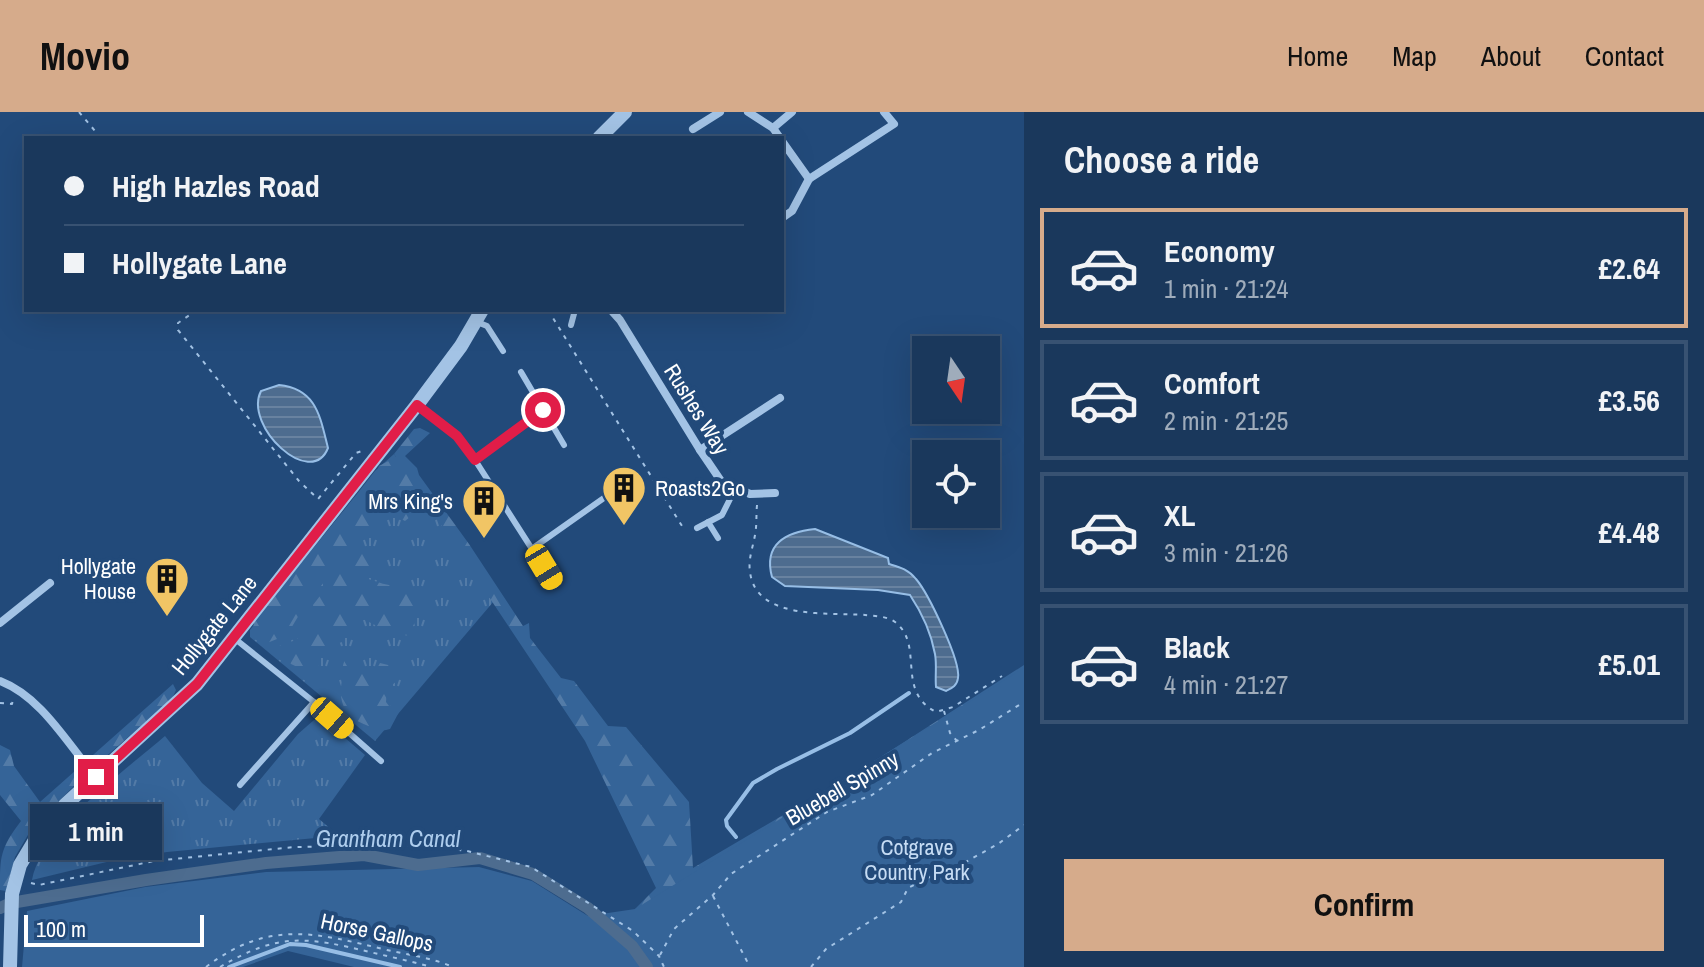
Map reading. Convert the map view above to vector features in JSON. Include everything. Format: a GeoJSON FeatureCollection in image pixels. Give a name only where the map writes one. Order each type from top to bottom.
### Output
{"type":"FeatureCollection","features":[{"type":"Feature","properties":{"kind":"street"},"geometry":{"type":"LineString","coordinates":[[601,136],[625,112]]}},
{"type":"Feature","properties":{"kind":"street"},"geometry":{"type":"LineString","coordinates":[[693,129],[720,112]]}},
{"type":"Feature","properties":{"kind":"street"},"geometry":{"type":"LineString","coordinates":[[748,112],[773,128],[779,136]]}},
{"type":"Feature","properties":{"kind":"street"},"geometry":{"type":"LineString","coordinates":[[773,128],[792,112]]}},
{"type":"Feature","properties":{"kind":"street"},"geometry":{"type":"LineString","coordinates":[[784,217],[792,211],[809,179],[894,124],[884,112]]}},
{"type":"Feature","properties":{"kind":"street"},"geometry":{"type":"LineString","coordinates":[[784,143],[809,179]]}},
{"type":"Feature","properties":{"kind":"street","name":"Rushes Way"},"geometry":{"type":"LineString","coordinates":[[613,312],[721,481],[736,487]]}},
{"type":"Feature","properties":{"kind":"street","name":"Hollygate Lane"},"geometry":{"type":"LineString","coordinates":[[10,967],[12,894],[20,865],[38,835],[65,805],[197,684],[417,405],[461,346],[479,315]]}},
{"type":"Feature","properties":{"kind":"street"},"geometry":{"type":"LineString","coordinates":[[700,450],[780,398]]}},
{"type":"Feature","properties":{"kind":"street"},"geometry":{"type":"LineString","coordinates":[[736,487],[750,494],[775,493]]}},
{"type":"Feature","properties":{"kind":"street"},"geometry":{"type":"LineString","coordinates":[[0,623],[50,583]]}},
{"type":"Feature","properties":{"kind":"street"},"geometry":{"type":"LineString","coordinates":[[0,681],[21,691],[34,703],[96,777]]}},
{"type":"Feature","properties":{"kind":"lane"},"geometry":{"type":"LineString","coordinates":[[571,325],[574,312]]}},
{"type":"Feature","properties":{"kind":"lane"},"geometry":{"type":"LineString","coordinates":[[479,315],[503,351]]}},
{"type":"Feature","properties":{"kind":"lane"},"geometry":{"type":"LineString","coordinates":[[521,372],[564,445]]}},
{"type":"Feature","properties":{"kind":"lane"},"geometry":{"type":"LineString","coordinates":[[417,405],[457,436],[555,585]]}},
{"type":"Feature","properties":{"kind":"lane"},"geometry":{"type":"LineString","coordinates":[[475,460],[543,410]]}},
{"type":"Feature","properties":{"kind":"lane"},"geometry":{"type":"LineString","coordinates":[[533,548],[628,481]]}},
{"type":"Feature","properties":{"kind":"lane"},"geometry":{"type":"LineString","coordinates":[[697,528],[722,515],[736,487]]}},
{"type":"Feature","properties":{"kind":"lane"},"geometry":{"type":"LineString","coordinates":[[708,522],[718,538]]}},
{"type":"Feature","properties":{"kind":"lane"},"geometry":{"type":"LineString","coordinates":[[233,637],[381,761]]}},
{"type":"Feature","properties":{"kind":"lane"},"geometry":{"type":"LineString","coordinates":[[240,785],[314,702]]}},
{"type":"Feature","properties":{"kind":"path"},"geometry":{"type":"LineString","coordinates":[[79,112],[99,136]]}},
{"type":"Feature","properties":{"kind":"path"},"geometry":{"type":"LineString","coordinates":[[194,312],[178,323],[178,330],[299,481],[318,499],[356,453],[367,449],[376,457]]}},
{"type":"Feature","properties":{"kind":"path"},"geometry":{"type":"LineString","coordinates":[[549,312],[682,526]]}},
{"type":"Feature","properties":{"kind":"path"},"geometry":{"type":"LineString","coordinates":[[757,501],[750,571],[759,596],[795,610],[879,616],[894,621],[906,639],[918,699],[936,712],[953,707],[1002,676]]}},
{"type":"Feature","properties":{"kind":"path"},"geometry":{"type":"LineString","coordinates":[[0,703],[12,704],[16,696]]}},
{"type":"Feature","properties":{"kind":"path","name":"Bluebell Spinny"},"geometry":{"type":"LineString","coordinates":[[659,956],[674,929],[713,895],[731,874],[827,812],[872,795],[932,753],[1024,702]]}},
{"type":"Feature","properties":{"kind":"path"},"geometry":{"type":"LineString","coordinates":[[943,710],[950,733],[957,741]]}},
{"type":"Feature","properties":{"kind":"path"},"geometry":{"type":"LineString","coordinates":[[811,967],[826,949],[901,902],[908,888],[953,869],[998,844],[1024,825]]}},
{"type":"Feature","properties":{"kind":"path"},"geometry":{"type":"LineString","coordinates":[[30,889],[140,864],[294,847],[418,845],[467,851],[531,867],[633,931],[659,956],[664,967]]}},
{"type":"Feature","properties":{"kind":"path"},"geometry":{"type":"LineString","coordinates":[[28,882],[39,885]]}},
{"type":"Feature","properties":{"kind":"path"},"geometry":{"type":"LineString","coordinates":[[713,895],[750,967]]}},
{"type":"Feature","properties":{"kind":"path","name":"Horse Gallops"},"geometry":{"type":"LineString","coordinates":[[206,967],[250,941],[273,935],[303,933],[325,935],[453,967]]}},
{"type":"Feature","properties":{"kind":"path"},"geometry":{"type":"LineString","coordinates":[[223,966],[261,947],[280,941],[306,939],[431,967]]}},
{"type":"Feature","properties":{"kind":"green space"},"geometry":{"type":"Polygon","coordinates":[[[420,428],[430,433],[405,456],[417,468],[523,626],[529,623],[530,638],[561,678],[574,681],[608,726],[626,727],[689,802],[693,868],[870,764],[1024,665],[1024,967],[635,909],[656,888],[585,741],[423,498],[415,513],[405,521],[398,516],[390,495],[383,496],[374,531],[357,533],[364,546],[378,550],[384,565],[381,571],[367,574],[352,567],[341,567],[332,574],[353,575],[389,585],[395,593],[406,591],[414,594],[418,612],[410,631],[422,628],[421,637],[393,634],[363,619],[354,628],[344,630],[345,641],[321,649],[316,672],[312,674],[291,664],[275,647],[293,641],[311,625],[315,619],[313,605],[323,592],[325,581],[305,605],[287,635],[262,645],[253,630],[254,621],[354,498],[369,492],[379,466],[396,457],[394,454],[414,429],[420,428]]]}},
{"type":"Feature","properties":{"kind":"green space"},"geometry":{"type":"Polygon","coordinates":[[[394,454],[494,601],[375,741],[250,637],[250,630],[375,471],[394,454]]]}},
{"type":"Feature","properties":{"kind":"green space"},"geometry":{"type":"Polygon","coordinates":[[[348,656],[362,668],[370,667],[374,674],[380,663],[388,665],[397,681],[387,689],[386,702],[389,706],[397,705],[399,712],[390,729],[380,730],[366,725],[352,717],[344,707],[341,688],[343,664],[348,656]]]}},
{"type":"Feature","properties":{"kind":"green space","name":"Cotgrave Country Park"},"geometry":{"type":"Polygon","coordinates":[[[1024,668],[1024,967],[354,967],[288,951],[243,967],[22,967],[27,911],[145,887],[266,872],[479,867],[532,881],[588,916],[635,909],[1024,668]]]}},
{"type":"Feature","properties":{"kind":"green space"},"geometry":{"type":"Polygon","coordinates":[[[173,684],[176,690],[172,699],[87,773],[32,828],[15,857],[6,891],[0,890],[3,853],[21,821],[0,795],[0,745],[10,750],[14,766],[40,802],[173,684]]]}},
{"type":"Feature","properties":{"kind":"green space"},"geometry":{"type":"Polygon","coordinates":[[[314,720],[324,720],[365,755],[319,819],[332,830],[326,837],[119,859],[32,880],[38,861],[68,822],[108,783],[165,736],[202,783],[234,811],[298,734],[314,720]]]}},
{"type":"Feature","properties":{"kind":"shaded area"},"geometry":{"type":"Polygon","coordinates":[[[279,385],[302,392],[315,406],[328,448],[320,459],[308,462],[295,458],[281,448],[261,421],[258,405],[261,391],[279,385]]]}},
{"type":"Feature","properties":{"kind":"shaded area"},"geometry":{"type":"Polygon","coordinates":[[[815,529],[888,558],[889,564],[900,567],[916,579],[935,612],[954,657],[958,678],[954,686],[946,691],[936,687],[936,658],[931,638],[910,595],[878,590],[785,586],[772,577],[771,556],[779,542],[795,533],[815,529]]]}},
{"type":"Feature","properties":{"kind":"waterway"},"geometry":{"type":"LineString","coordinates":[[736,837],[726,820],[753,783],[850,733],[909,693]]}},
{"type":"Feature","properties":{"kind":"waterway","name":"Grantham Canal"},"geometry":{"type":"LineString","coordinates":[[0,908],[11,903],[146,880],[266,863],[364,855],[418,865],[480,858],[533,874],[588,908],[632,946],[647,967]]}},
{"type":"Feature","properties":{"kind":"waterway"},"geometry":{"type":"LineString","coordinates":[[229,967],[290,944],[400,967]]}},
{"type":"Feature","properties":{"kind":"place","name":"Roasts2Go"},"geometry":{"type":"Point","coordinates":[624,527]}},
{"type":"Feature","properties":{"kind":"place","name":"Mrs King's"},"geometry":{"type":"Point","coordinates":[484,540]}},
{"type":"Feature","properties":{"kind":"place","name":"Hollygate House"},"geometry":{"type":"Point","coordinates":[167,618]}},
{"type":"Feature","properties":{"kind":"route"},"geometry":{"type":"LineString","coordinates":[[96,777],[197,684],[417,405],[457,436],[475,460],[543,410]]}}]}
